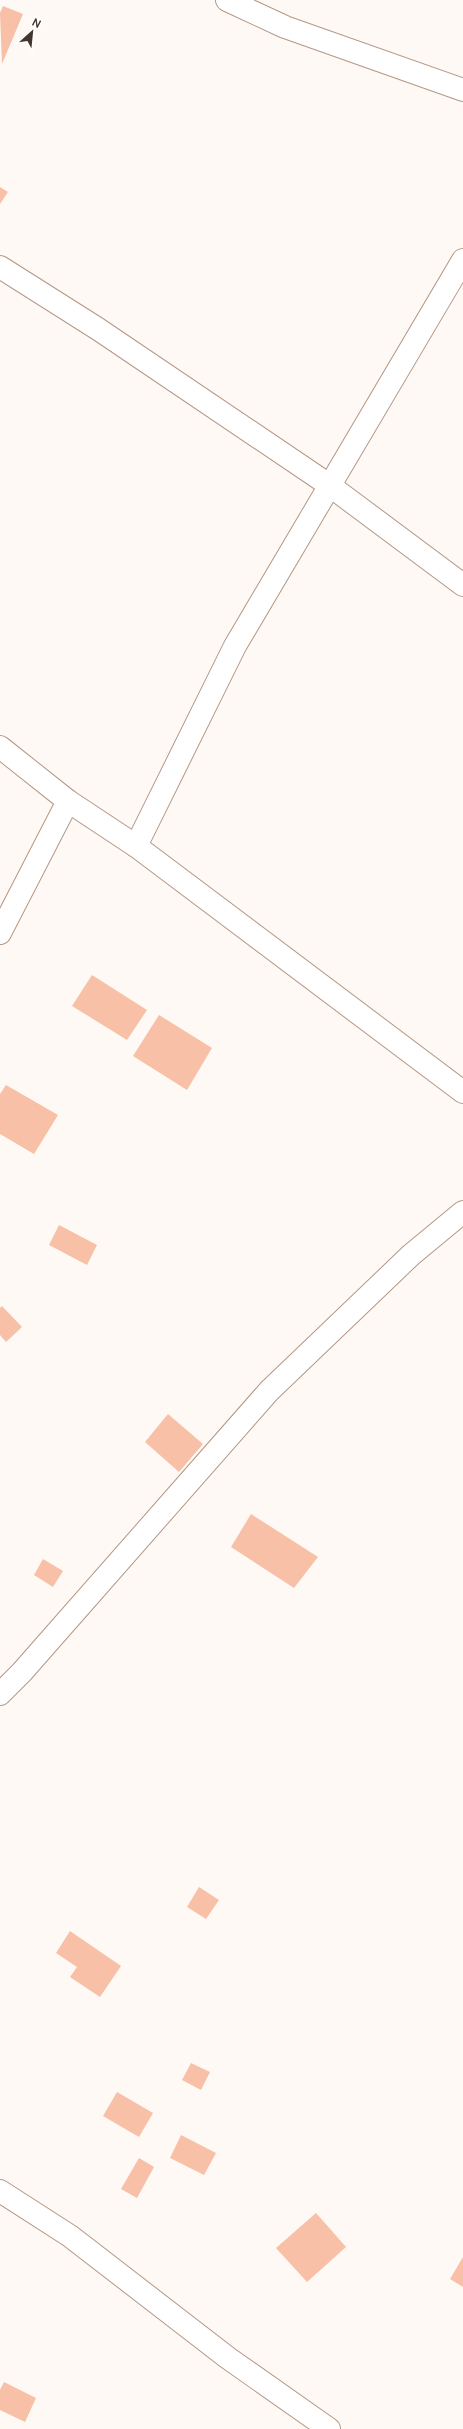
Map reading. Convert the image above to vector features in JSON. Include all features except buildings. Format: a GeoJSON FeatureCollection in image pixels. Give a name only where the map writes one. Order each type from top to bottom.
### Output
{"type":"FeatureCollection","features":[{"type":"Feature","properties":{"kind":"street"},"geometry":{"type":"LineString","coordinates":[[227,0],[285,27],[463,90]]}},
{"type":"Feature","properties":{"kind":"street"},"geometry":{"type":"LineString","coordinates":[[136,846],[235,646],[463,260]]}},
{"type":"Feature","properties":{"kind":"street"},"geometry":{"type":"LineString","coordinates":[[0,267],[104,333],[329,485],[463,585]]}},
{"type":"Feature","properties":{"kind":"street"},"geometry":{"type":"LineString","coordinates":[[0,747],[68,801],[136,846],[463,1092]]}},
{"type":"Feature","properties":{"kind":"street"},"geometry":{"type":"LineString","coordinates":[[0,933],[68,801]]}},
{"type":"Feature","properties":{"kind":"street"},"geometry":{"type":"LineString","coordinates":[[0,1694],[22,1672],[269,1391],[411,1255],[463,1212]]}},
{"type":"Feature","properties":{"kind":"street"},"geometry":{"type":"LineString","coordinates":[[0,2191],[70,2236],[228,2358],[329,2429]]}}]}
